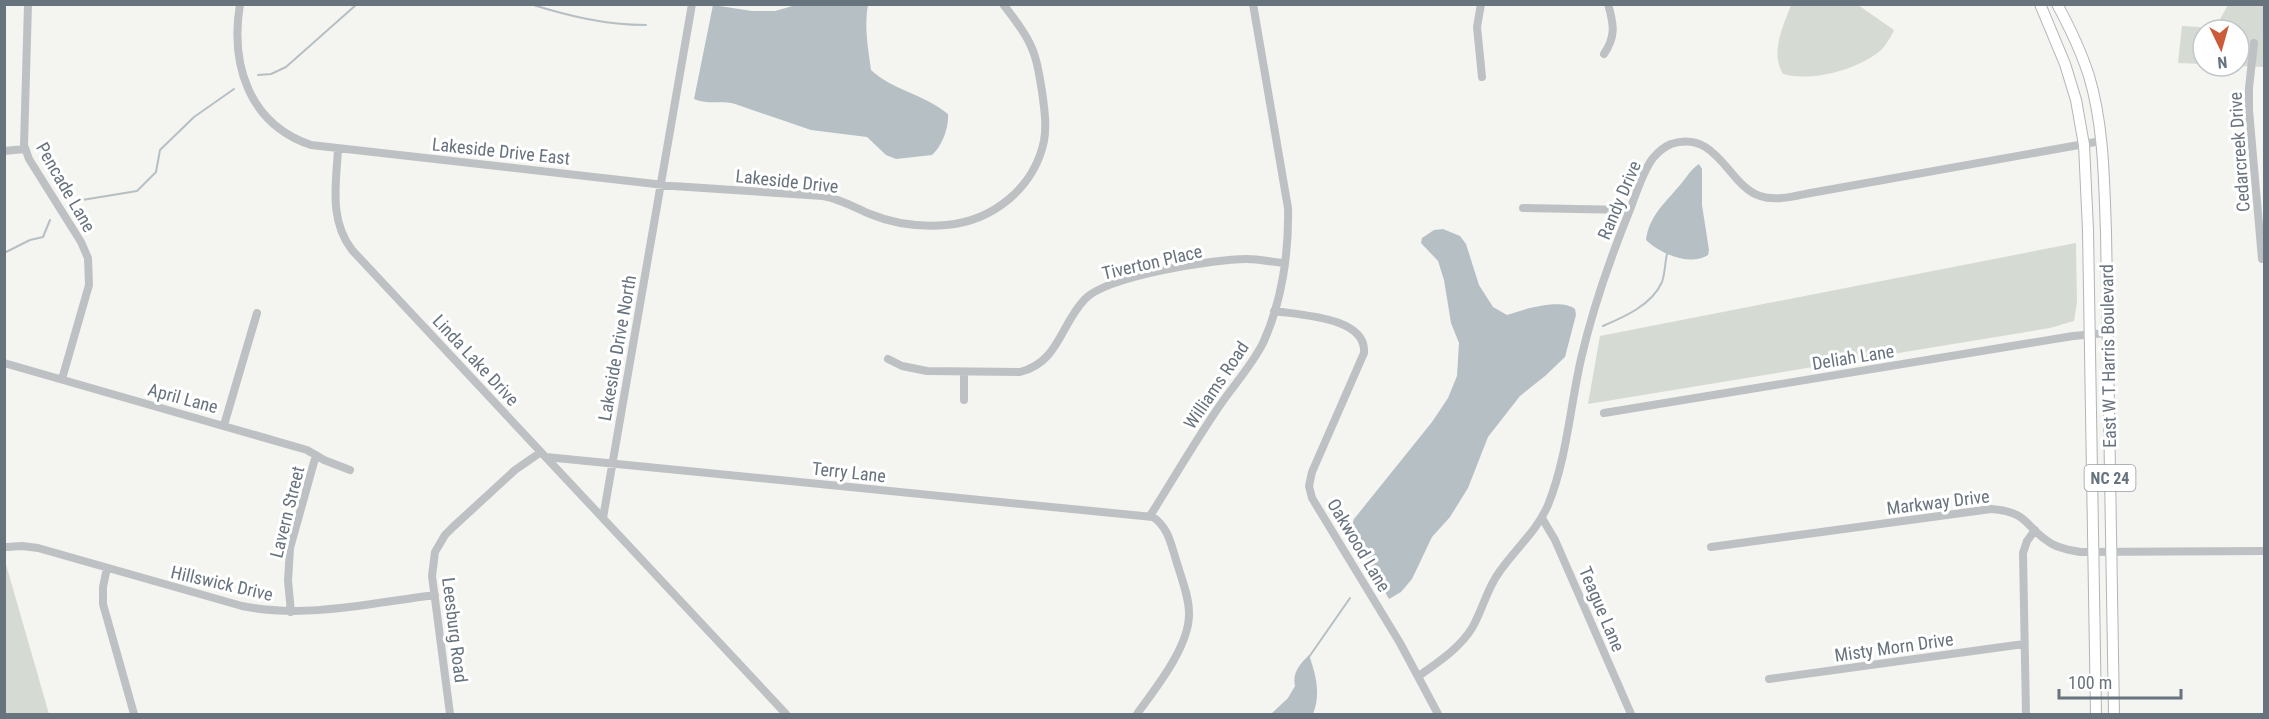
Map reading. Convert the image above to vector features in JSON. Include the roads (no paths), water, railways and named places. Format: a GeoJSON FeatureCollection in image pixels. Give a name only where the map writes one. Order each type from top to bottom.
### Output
{"type":"FeatureCollection","features":[{"type":"Feature","properties":{"kind":"main road","name":"East W T Harris Boulevard"},"geometry":{"type":"LineString","coordinates":[[2040,4],[2065,64],[2076,100],[2084,145],[2096,714]]}},
{"type":"Feature","properties":{"kind":"main road","name":"East W T Harris Boulevard"},"geometry":{"type":"LineString","coordinates":[[2058,4],[2076,41],[2094,95],[2101,141],[2106,222],[2114,714]]}},
{"type":"Feature","properties":{"kind":"main road"},"geometry":{"type":"LineString","coordinates":[[2067,4],[2076,41]]}},
{"type":"Feature","properties":{"kind":"street","name":"Pencade Lane"},"geometry":{"type":"LineString","coordinates":[[28,4],[23,139],[25,149],[81,242],[88,258],[89,285],[62,379]]}},
{"type":"Feature","properties":{"kind":"street"},"geometry":{"type":"LineString","coordinates":[[240,4],[236,37],[239,62],[254,102],[269,121],[285,134],[311,146],[338,149]]}},
{"type":"Feature","properties":{"kind":"street"},"geometry":{"type":"LineString","coordinates":[[661,184],[692,4]]}},
{"type":"Feature","properties":{"kind":"street","name":"Lakeside Drive"},"geometry":{"type":"LineString","coordinates":[[661,184],[823,196],[888,220],[908,224],[948,225],[986,215],[1008,201],[1024,183],[1041,152],[1045,128],[1045,114],[1035,58],[1026,37],[1002,4]]}},
{"type":"Feature","properties":{"kind":"street","name":"Williams Road"},"geometry":{"type":"LineString","coordinates":[[1150,516],[1202,432],[1255,358],[1274,311],[1284,263],[1288,219],[1287,191],[1253,4]]}},
{"type":"Feature","properties":{"kind":"street"},"geometry":{"type":"LineString","coordinates":[[1481,4],[1477,27],[1482,77]]}},
{"type":"Feature","properties":{"kind":"street"},"geometry":{"type":"LineString","coordinates":[[1604,54],[1613,35],[1608,4]]}},
{"type":"Feature","properties":{"kind":"street","name":"Cedarcreek Drive"},"geometry":{"type":"LineString","coordinates":[[2254,43],[2249,110],[2260,199],[2262,259]]}},
{"type":"Feature","properties":{"kind":"street","name":"Randy Drive"},"geometry":{"type":"LineString","coordinates":[[1419,676],[1464,639],[1474,623],[1491,584],[1542,518],[1560,469],[1582,357],[1610,263],[1629,210],[1654,157],[1669,145],[1678,142],[1697,144],[1708,149],[1726,164],[1749,191],[1761,197],[1770,198],[1805,194],[2101,141]]}},
{"type":"Feature","properties":{"kind":"street"},"geometry":{"type":"LineString","coordinates":[[4,151],[25,149]]}},
{"type":"Feature","properties":{"kind":"street","name":"Lakeside Drive East"},"geometry":{"type":"LineString","coordinates":[[338,149],[661,184]]}},
{"type":"Feature","properties":{"kind":"street","name":"Linda Lake Drive"},"geometry":{"type":"LineString","coordinates":[[338,149],[336,210],[339,230],[345,241],[786,714]]}},
{"type":"Feature","properties":{"kind":"street","name":"Lakeside Drive North"},"geometry":{"type":"LineString","coordinates":[[603,518],[661,184]]}},
{"type":"Feature","properties":{"kind":"street"},"geometry":{"type":"LineString","coordinates":[[1523,208],[1629,210]]}},
{"type":"Feature","properties":{"kind":"street","name":"Tiverton Place"},"geometry":{"type":"LineString","coordinates":[[888,358],[913,369],[1020,372],[1035,367],[1050,355],[1085,299],[1106,286],[1164,271],[1229,260],[1255,259],[1284,263]]}},
{"type":"Feature","properties":{"kind":"street","name":"Oakwood Lane"},"geometry":{"type":"LineString","coordinates":[[1274,311],[1315,317],[1347,326],[1357,332],[1363,340],[1364,353],[1311,471],[1310,490],[1312,498],[1419,676],[1438,714]]}},
{"type":"Feature","properties":{"kind":"street"},"geometry":{"type":"LineString","coordinates":[[224,425],[257,313]]}},
{"type":"Feature","properties":{"kind":"street","name":"Deliah Lane"},"geometry":{"type":"LineString","coordinates":[[1604,414],[2089,334],[2107,333]]}},
{"type":"Feature","properties":{"kind":"street","name":"April Lane"},"geometry":{"type":"LineString","coordinates":[[4,363],[307,450],[324,460],[350,470]]}},
{"type":"Feature","properties":{"kind":"street"},"geometry":{"type":"LineString","coordinates":[[964,372],[964,400]]}},
{"type":"Feature","properties":{"kind":"street","name":"Lavern Street"},"geometry":{"type":"LineString","coordinates":[[291,612],[288,581],[290,548],[316,454]]}},
{"type":"Feature","properties":{"kind":"street","name":"Terry Lane"},"geometry":{"type":"LineString","coordinates":[[543,455],[1150,516]]}},
{"type":"Feature","properties":{"kind":"street","name":"Leesburg Road"},"geometry":{"type":"LineString","coordinates":[[450,714],[435,595],[433,564],[435,552],[445,535],[515,470],[543,455]]}},
{"type":"Feature","properties":{"kind":"street","name":"Markway Drive"},"geometry":{"type":"LineString","coordinates":[[1711,547],[1984,509],[2014,513],[2051,544],[2061,548],[2093,553],[2265,551]]}},
{"type":"Feature","properties":{"kind":"street"},"geometry":{"type":"LineString","coordinates":[[1137,714],[1177,652],[1190,613],[1184,586],[1165,528],[1150,516]]}},
{"type":"Feature","properties":{"kind":"street","name":"Teague Lane"},"geometry":{"type":"LineString","coordinates":[[1542,518],[1555,540],[1630,714]]}},
{"type":"Feature","properties":{"kind":"street"},"geometry":{"type":"LineString","coordinates":[[2026,714],[2023,553],[2027,540],[2035,530]]}},
{"type":"Feature","properties":{"kind":"street","name":"Hillswick Drive"},"geometry":{"type":"LineString","coordinates":[[7,547],[38,548],[264,611],[291,612],[435,595]]}},
{"type":"Feature","properties":{"kind":"street"},"geometry":{"type":"LineString","coordinates":[[107,568],[102,592],[103,604],[134,714]]}},
{"type":"Feature","properties":{"kind":"street","name":"Misty Morn Drive"},"geometry":{"type":"LineString","coordinates":[[1769,679],[2024,644]]}},
{"type":"Feature","properties":{"kind":"waterway"},"geometry":{"type":"LineString","coordinates":[[258,75],[271,74],[286,67],[357,4]]}},
{"type":"Feature","properties":{"kind":"waterway"},"geometry":{"type":"LineString","coordinates":[[530,4],[587,19],[646,25]]}},
{"type":"Feature","properties":{"kind":"waterway"},"geometry":{"type":"LineString","coordinates":[[70,202],[137,191],[156,172],[160,150],[194,117],[234,89]]}},
{"type":"Feature","properties":{"kind":"waterway"},"geometry":{"type":"LineString","coordinates":[[4,253],[30,240],[43,237],[50,220]]}},
{"type":"Feature","properties":{"kind":"waterway"},"geometry":{"type":"LineString","coordinates":[[1603,326],[1637,309],[1652,297],[1662,282],[1667,254]]}},
{"type":"Feature","properties":{"kind":"waterway"},"geometry":{"type":"LineString","coordinates":[[1309,657],[1350,598]]}}]}
